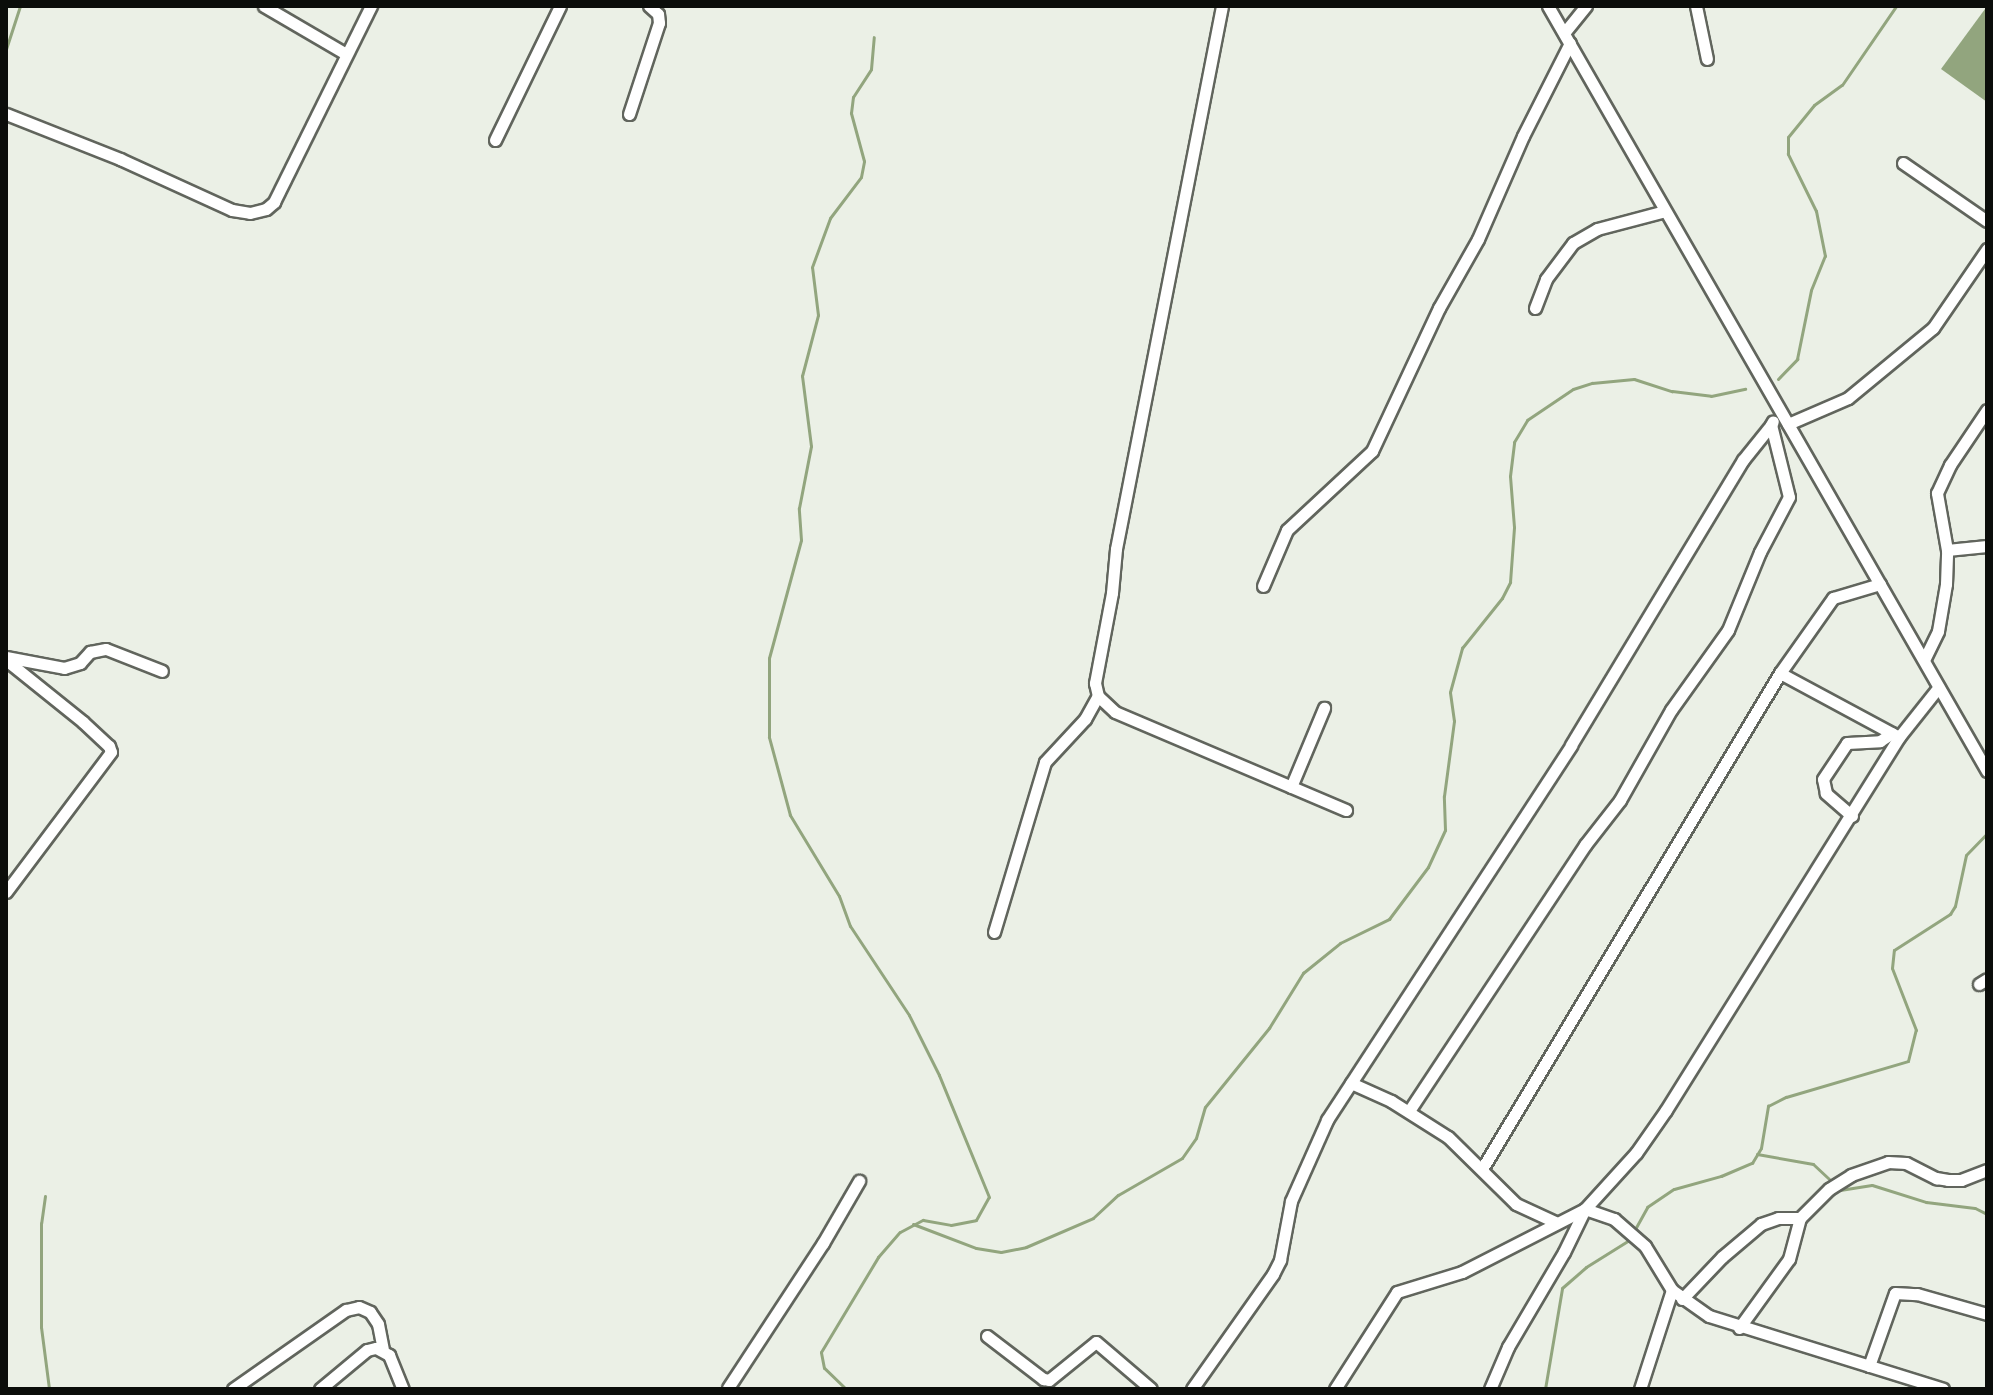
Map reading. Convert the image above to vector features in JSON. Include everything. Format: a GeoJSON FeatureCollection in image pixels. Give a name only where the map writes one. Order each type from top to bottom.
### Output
{"type":"FeatureCollection","features":[{"type":"Feature","properties":{"kind":"street"},"geometry":{"type":"LineString","coordinates":[[264,6],[346,54]]}},
{"type":"Feature","properties":{"kind":"street"},"geometry":{"type":"LineString","coordinates":[[6,114],[120,159],[232,210],[250,213],[266,209],[274,202],[371,6]]}},
{"type":"Feature","properties":{"kind":"street"},"geometry":{"type":"LineString","coordinates":[[495,140],[560,6]]}},
{"type":"Feature","properties":{"kind":"street"},"geometry":{"type":"LineString","coordinates":[[629,114],[659,23],[658,14],[649,6]]}},
{"type":"Feature","properties":{"kind":"street"},"geometry":{"type":"LineString","coordinates":[[994,932],[1045,762],[1085,719],[1098,696],[1095,670],[1112,593],[1116,549],[1222,6]]}},
{"type":"Feature","properties":{"kind":"street"},"geometry":{"type":"LineString","coordinates":[[1548,6],[1987,771]]}},
{"type":"Feature","properties":{"kind":"street"},"geometry":{"type":"LineString","coordinates":[[1263,586],[1276,547],[1287,530],[1372,451],[1439,308],[1478,239],[1567,38],[1586,6]]}},
{"type":"Feature","properties":{"kind":"street"},"geometry":{"type":"LineString","coordinates":[[1696,6],[1707,59]]}},
{"type":"Feature","properties":{"kind":"street"},"geometry":{"type":"LineString","coordinates":[[1903,163],[1987,221]]}},
{"type":"Feature","properties":{"kind":"street"},"geometry":{"type":"LineString","coordinates":[[1535,308],[1546,279],[1573,243],[1597,229],[1665,211]]}},
{"type":"Feature","properties":{"kind":"street"},"geometry":{"type":"LineString","coordinates":[[1788,424],[1848,398],[1933,328],[1987,249]]}},
{"type":"Feature","properties":{"kind":"street"},"geometry":{"type":"LineString","coordinates":[[1924,660],[1938,631],[1943,608],[1947,550],[1937,493],[1950,465],[1987,410]]}},
{"type":"Feature","properties":{"kind":"street"},"geometry":{"type":"LineString","coordinates":[[1192,1389],[1273,1274],[1280,1260],[1291,1201],[1327,1120],[1571,745],[1743,460],[1781,412]]}},
{"type":"Feature","properties":{"kind":"street"},"geometry":{"type":"LineString","coordinates":[[1409,1111],[1585,845],[1620,800],[1671,710],[1728,630],[1760,552],[1789,497],[1771,425]]}},
{"type":"Feature","properties":{"kind":"street"},"geometry":{"type":"LineString","coordinates":[[1947,550],[1987,546]]}},
{"type":"Feature","properties":{"kind":"street"},"geometry":{"type":"LineString","coordinates":[[1482,1169],[1780,673],[1833,598],[1880,584]]}},
{"type":"Feature","properties":{"kind":"street"},"geometry":{"type":"LineString","coordinates":[[6,658],[64,668],[80,663],[90,652],[106,649],[162,671]]}},
{"type":"Feature","properties":{"kind":"street"},"geometry":{"type":"LineString","coordinates":[[6,658],[83,722],[109,746],[111,752],[6,892]]}},
{"type":"Feature","properties":{"kind":"street"},"geometry":{"type":"LineString","coordinates":[[1780,673],[1895,735]]}},
{"type":"Feature","properties":{"kind":"street"},"geometry":{"type":"LineString","coordinates":[[1490,1389],[1508,1347],[1564,1252],[1585,1209],[1636,1153],[1666,1110],[1852,816],[1895,735],[1938,688]]}},
{"type":"Feature","properties":{"kind":"street"},"geometry":{"type":"LineString","coordinates":[[1098,696],[1115,712],[1346,810]]}},
{"type":"Feature","properties":{"kind":"street"},"geometry":{"type":"LineString","coordinates":[[1291,787],[1324,708]]}},
{"type":"Feature","properties":{"kind":"street"},"geometry":{"type":"LineString","coordinates":[[1852,816],[1826,793],[1823,779],[1847,743],[1880,741],[1895,735]]}},
{"type":"Feature","properties":{"kind":"street"},"geometry":{"type":"LineString","coordinates":[[1351,1083],[1409,1111],[1448,1137],[1516,1204],[1555,1222]]}},
{"type":"Feature","properties":{"kind":"street"},"geometry":{"type":"LineString","coordinates":[[1739,1328],[1789,1259],[1800,1218],[1829,1189],[1851,1175],[1888,1162],[1906,1163],[1936,1178],[1948,1180],[1961,1180],[1987,1170]]}},
{"type":"Feature","properties":{"kind":"street"},"geometry":{"type":"LineString","coordinates":[[718,1389],[728,1388],[823,1243],[859,1181]]}},
{"type":"Feature","properties":{"kind":"street"},"geometry":{"type":"LineString","coordinates":[[1335,1389],[1397,1292],[1462,1272],[1585,1209],[1614,1219],[1645,1246],[1672,1290],[1709,1316],[1739,1328],[1943,1389]]}},
{"type":"Feature","properties":{"kind":"street"},"geometry":{"type":"LineString","coordinates":[[1682,1299],[1722,1257],[1761,1224],[1778,1218],[1800,1218]]}},
{"type":"Feature","properties":{"kind":"street"},"geometry":{"type":"LineString","coordinates":[[1640,1389],[1672,1290]]}},
{"type":"Feature","properties":{"kind":"street"},"geometry":{"type":"LineString","coordinates":[[1869,1366],[1895,1293],[1917,1294],[1987,1314]]}},
{"type":"Feature","properties":{"kind":"street"},"geometry":{"type":"LineString","coordinates":[[233,1389],[346,1310],[359,1307],[370,1312],[378,1324],[383,1349],[403,1389]]}},
{"type":"Feature","properties":{"kind":"street"},"geometry":{"type":"LineString","coordinates":[[987,1336],[1043,1379],[1049,1380],[1096,1342],[1151,1389]]}},
{"type":"Feature","properties":{"kind":"street"},"geometry":{"type":"LineString","coordinates":[[320,1389],[367,1350],[383,1349]]}},
{"type":"Feature","properties":{"kind":"shaded area"},"geometry":{"type":"Polygon","coordinates":[[[1987,10],[1987,102],[1941,69],[1987,10]]]}},
{"type":"Feature","properties":{"kind":"waterway"},"geometry":{"type":"LineString","coordinates":[[6,49],[20,6]]}},
{"type":"Feature","properties":{"kind":"waterway"},"geometry":{"type":"LineString","coordinates":[[1778,379],[1797,359],[1811,290],[1825,256],[1816,211],[1788,154],[1788,137],[1814,105],[1842,85],[1896,6]]}},
{"type":"Feature","properties":{"kind":"waterway"},"geometry":{"type":"LineString","coordinates":[[846,1389],[824,1368],[821,1352],[878,1257],[900,1232],[923,1220],[951,1225],[976,1220],[989,1197],[939,1075],[909,1015],[850,926],[839,896],[790,815],[769,737],[769,658],[801,540],[799,508],[811,446],[802,376],[818,315],[812,267],[830,218],[861,177],[864,161],[851,113],[853,97],[871,69],[874,37]]}},
{"type":"Feature","properties":{"kind":"waterway"},"geometry":{"type":"LineString","coordinates":[[913,1224],[976,1248],[1001,1252],[1026,1247],[1093,1218],[1118,1195],[1182,1158],[1196,1138],[1205,1107],[1269,1028],[1303,973],[1340,943],[1389,919],[1428,867],[1445,830],[1444,796],[1454,721],[1450,692],[1462,648],[1502,598],[1510,582],[1514,527],[1510,476],[1514,442],[1527,420],[1573,389],[1592,383],[1634,379],[1672,391],[1711,396],[1745,389]]}},
{"type":"Feature","properties":{"kind":"waterway"},"geometry":{"type":"LineString","coordinates":[[1545,1389],[1562,1288],[1586,1267],[1629,1240],[1647,1207],[1674,1189],[1721,1176],[1752,1163],[1761,1148],[1768,1106],[1786,1097],[1908,1061],[1916,1030],[1892,968],[1894,950],[1950,914],[1955,906],[1966,855],[1987,833]]}},
{"type":"Feature","properties":{"kind":"waterway"},"geometry":{"type":"LineString","coordinates":[[1757,1154],[1813,1164],[1829,1179]]}},
{"type":"Feature","properties":{"kind":"waterway"},"geometry":{"type":"LineString","coordinates":[[1840,1190],[1872,1185],[1926,1202],[1975,1208],[1987,1214]]}},
{"type":"Feature","properties":{"kind":"waterway"},"geometry":{"type":"LineString","coordinates":[[45,1196],[41,1223],[41,1327],[49,1389]]}}]}
